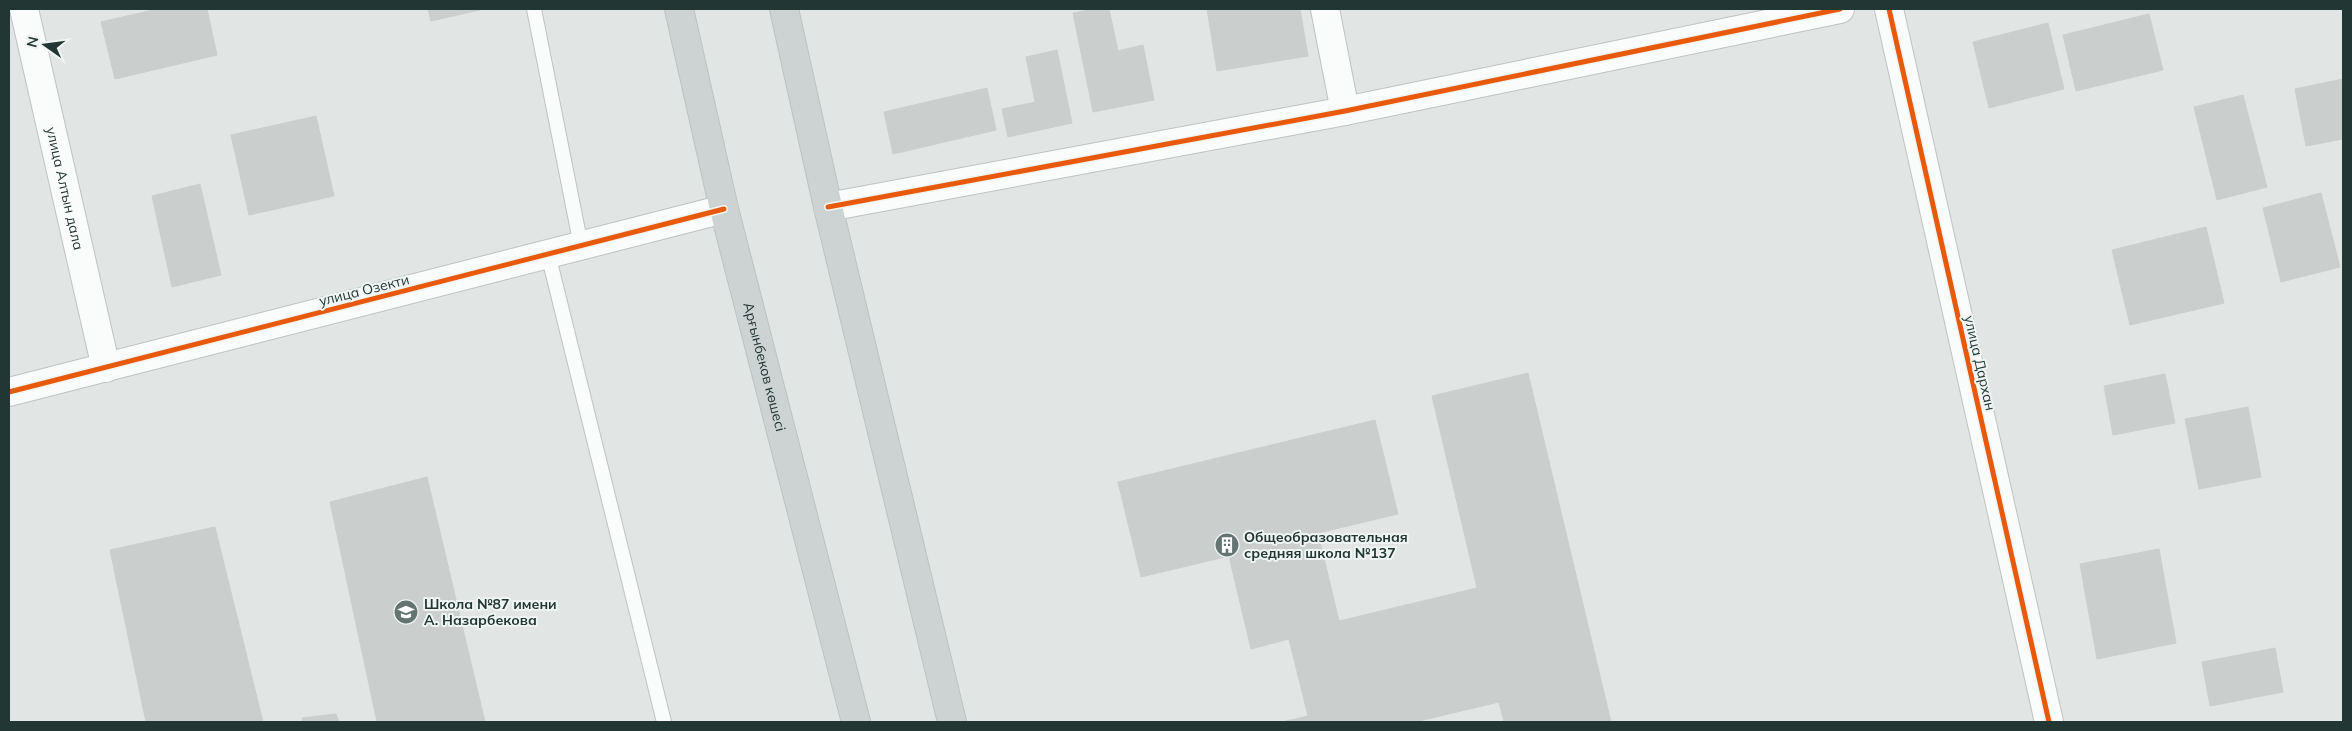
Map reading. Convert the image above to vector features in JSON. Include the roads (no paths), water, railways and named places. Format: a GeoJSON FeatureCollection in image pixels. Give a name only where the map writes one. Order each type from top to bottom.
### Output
{"type":"FeatureCollection","features":[{"type":"Feature","properties":{"kind":"main road","name":"Арғынбеков көшесі"},"geometry":{"type":"LineString","coordinates":[[678,9],[724,209],[856,722]]}},
{"type":"Feature","properties":{"kind":"main road"},"geometry":{"type":"LineString","coordinates":[[784,9],[828,207],[952,722]]}},
{"type":"Feature","properties":{"kind":"street","name":"улица Алтын дала"},"geometry":{"type":"LineString","coordinates":[[24,9],[106,368]]}},
{"type":"Feature","properties":{"kind":"street"},"geometry":{"type":"LineString","coordinates":[[1325,9],[1345,111]]}},
{"type":"Feature","properties":{"kind":"street"},"geometry":{"type":"LineString","coordinates":[[828,207],[1345,111],[1840,9]]}},
{"type":"Feature","properties":{"kind":"street","name":"улица Дархан"},"geometry":{"type":"LineString","coordinates":[[1889,9],[2049,722]]}},
{"type":"Feature","properties":{"kind":"street","name":"улица Озекти"},"geometry":{"type":"LineString","coordinates":[[9,392],[724,209]]}},
{"type":"Feature","properties":{"kind":"lane"},"geometry":{"type":"LineString","coordinates":[[534,9],[581,246]]}},
{"type":"Feature","properties":{"kind":"lane"},"geometry":{"type":"LineString","coordinates":[[548,254],[664,722]]}},
{"type":"Feature","properties":{"kind":"place","name":"Общеобразовательная средняя школа №137"},"geometry":{"type":"Point","coordinates":[1227,545]}},
{"type":"Feature","properties":{"kind":"place","name":"Школа №87 имени А. Назарбекова"},"geometry":{"type":"Point","coordinates":[406,612]}}]}
